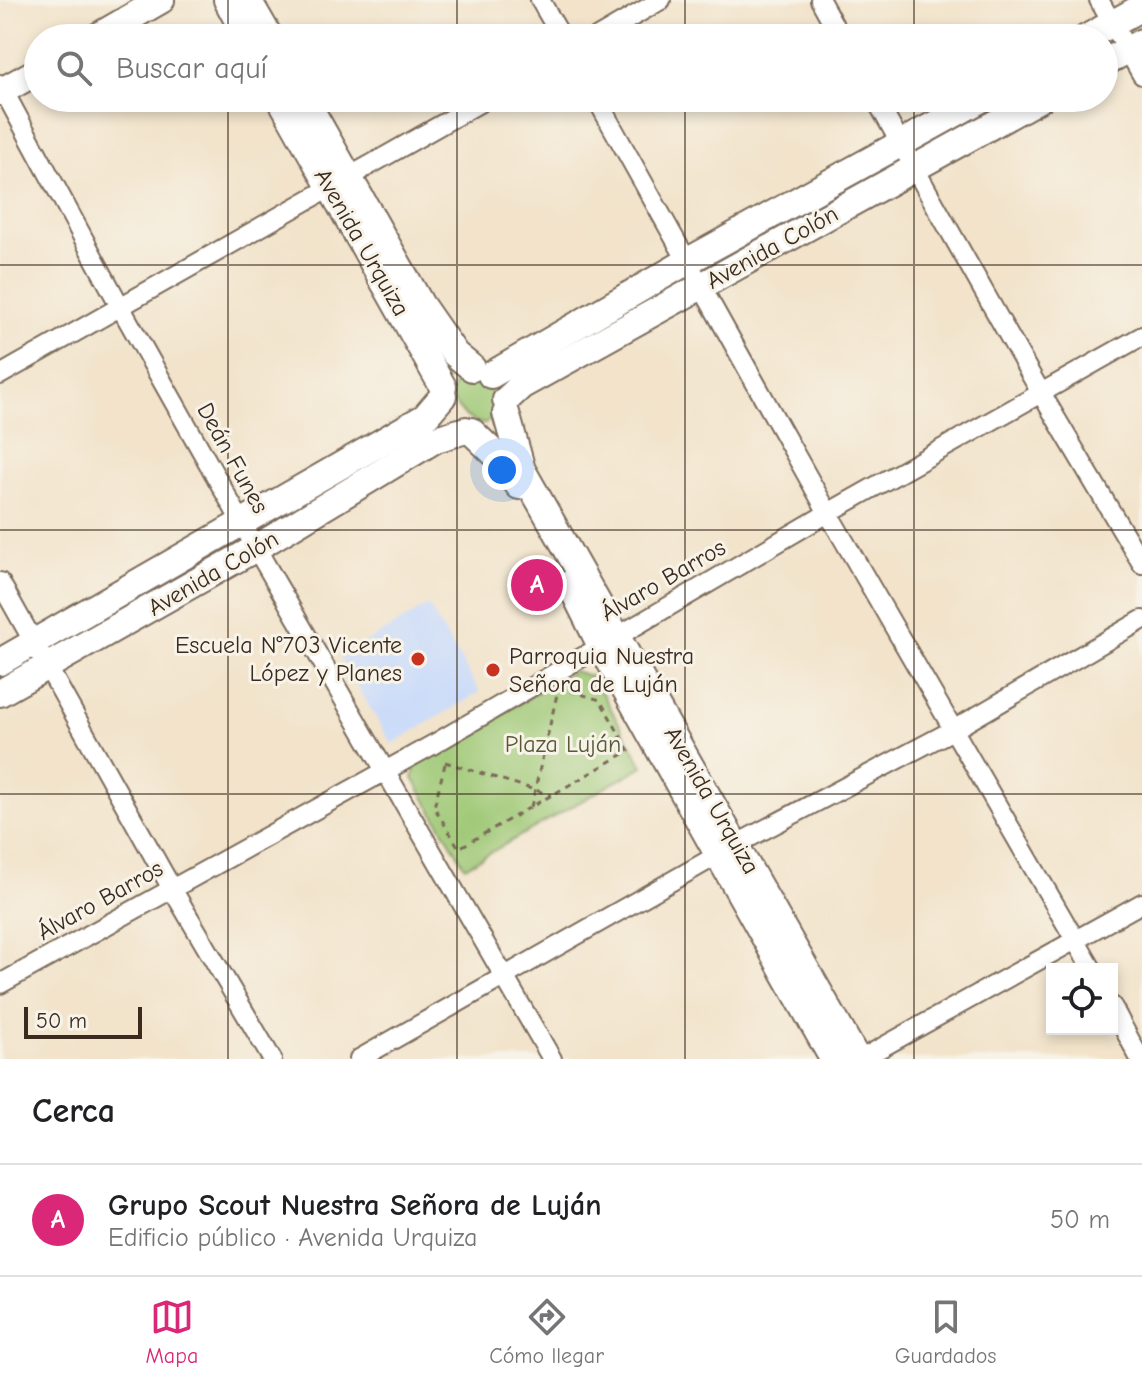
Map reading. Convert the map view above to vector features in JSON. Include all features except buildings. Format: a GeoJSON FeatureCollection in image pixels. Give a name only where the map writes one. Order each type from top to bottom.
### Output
{"type":"FeatureCollection","features":[{"type":"Feature","properties":{"kind":"main road"},"geometry":{"type":"LineString","coordinates":[[119,24],[161,0]]}},
{"type":"Feature","properties":{"kind":"main road"},"geometry":{"type":"LineString","coordinates":[[227,0],[240,24]]}},
{"type":"Feature","properties":{"kind":"main road"},"geometry":{"type":"LineString","coordinates":[[248,0],[262,24]]}},
{"type":"Feature","properties":{"kind":"main road"},"geometry":{"type":"LineString","coordinates":[[1112,23],[1142,7]]}},
{"type":"Feature","properties":{"kind":"main road"},"geometry":{"type":"LineString","coordinates":[[1,89],[24,78]]}},
{"type":"Feature","properties":{"kind":"main road","name":"Avenida Urquiza"},"geometry":{"type":"LineString","coordinates":[[290,112],[455,354],[482,372]]}},
{"type":"Feature","properties":{"kind":"main road","name":"Avenida Urquiza"},"geometry":{"type":"LineString","coordinates":[[310,112],[338,181],[443,391]]}},
{"type":"Feature","properties":{"kind":"main road","name":"Avenida Colón"},"geometry":{"type":"LineString","coordinates":[[482,372],[959,112]]}},
{"type":"Feature","properties":{"kind":"main road","name":"Avenida Colón"},"geometry":{"type":"LineString","coordinates":[[506,406],[521,386],[1016,112]]}},
{"type":"Feature","properties":{"kind":"main road"},"geometry":{"type":"LineString","coordinates":[[462,367],[482,372],[502,386],[506,406],[492,430],[484,433],[469,430],[456,420],[443,391],[446,377],[453,370],[462,367]]}},
{"type":"Feature","properties":{"kind":"main road","name":"Avenida Colón"},"geometry":{"type":"LineString","coordinates":[[0,662],[425,417],[443,391]]}},
{"type":"Feature","properties":{"kind":"main road","name":"Avenida Urquiza"},"geometry":{"type":"LineString","coordinates":[[506,406],[522,470],[609,639]]}},
{"type":"Feature","properties":{"kind":"main road","name":"Avenida Urquiza"},"geometry":{"type":"LineString","coordinates":[[469,430],[498,457],[523,492],[729,850],[859,1059]]}},
{"type":"Feature","properties":{"kind":"main road","name":"Avenida Colón"},"geometry":{"type":"LineString","coordinates":[[0,693],[256,548],[436,439],[469,430]]}},
{"type":"Feature","properties":{"kind":"main road","name":"Avenida Urquiza"},"geometry":{"type":"LineString","coordinates":[[729,850],[833,1059]]}},
{"type":"Feature","properties":{"kind":"street"},"geometry":{"type":"LineString","coordinates":[[540,0],[554,24]]}},
{"type":"Feature","properties":{"kind":"street"},"geometry":{"type":"LineString","coordinates":[[620,24],[661,0]]}},
{"type":"Feature","properties":{"kind":"street"},"geometry":{"type":"LineString","coordinates":[[820,0],[833,24]]}},
{"type":"Feature","properties":{"kind":"street"},"geometry":{"type":"LineString","coordinates":[[1099,0],[1112,23]]}},
{"type":"Feature","properties":{"kind":"street"},"geometry":{"type":"LineString","coordinates":[[1118,29],[1135,46],[1142,75]]}},
{"type":"Feature","properties":{"kind":"street","name":"Deán Funes"},"geometry":{"type":"LineString","coordinates":[[1,89],[256,548],[552,1059]]}},
{"type":"Feature","properties":{"kind":"street"},"geometry":{"type":"LineString","coordinates":[[0,375],[463,112]]}},
{"type":"Feature","properties":{"kind":"street"},"geometry":{"type":"LineString","coordinates":[[604,112],[828,513],[1089,963]]}},
{"type":"Feature","properties":{"kind":"street"},"geometry":{"type":"LineString","coordinates":[[883,112],[1041,393],[1142,564]]}},
{"type":"Feature","properties":{"kind":"street","name":"Álvaro Barros"},"geometry":{"type":"LineString","coordinates":[[0,984],[434,744],[609,639],[1142,336]]}},
{"type":"Feature","properties":{"kind":"street"},"geometry":{"type":"LineString","coordinates":[[0,582],[171,887],[272,1059]]}},
{"type":"Feature","properties":{"kind":"street"},"geometry":{"type":"LineString","coordinates":[[359,1059],[729,850],[953,730],[1142,620]]}},
{"type":"Feature","properties":{"kind":"street"},"geometry":{"type":"LineString","coordinates":[[859,1059],[1142,903]]}},
{"type":"Feature","properties":{"kind":"street"},"geometry":{"type":"LineString","coordinates":[[1118,1017],[1140,1059]]}},
{"type":"Feature","properties":{"kind":"path"},"geometry":{"type":"LineString","coordinates":[[434,744],[445,764],[434,807],[459,848],[531,807],[551,795],[629,751],[600,700],[559,687],[531,807]]}},
{"type":"Feature","properties":{"kind":"path"},"geometry":{"type":"LineString","coordinates":[[445,764],[551,795]]}},
{"type":"Feature","properties":{"kind":"shaded area"},"geometry":{"type":"Polygon","coordinates":[[[428,605],[480,692],[392,744],[340,658],[428,605]]]}},
{"type":"Feature","properties":{"kind":"green space"},"geometry":{"type":"Polygon","coordinates":[[[468,374],[490,389],[495,401],[495,416],[484,424],[466,416],[454,400],[454,385],[468,374]]]}},
{"type":"Feature","properties":{"kind":"green space","name":"Plaza Luján"},"geometry":{"type":"Polygon","coordinates":[[[574,671],[593,677],[643,766],[465,867],[413,778],[416,764],[574,671]]]}},
{"type":"Feature","properties":{"kind":"place","name":"Grupo Scout Nuestra Señora de Luján"},"geometry":{"type":"Point","coordinates":[537,585]}},
{"type":"Feature","properties":{"kind":"place","name":"Escuela N°703 Vicente López y Planes"},"geometry":{"type":"Point","coordinates":[418,659]}},
{"type":"Feature","properties":{"kind":"place","name":"Parroquia Nuestra Señora de Luján"},"geometry":{"type":"Point","coordinates":[493,670]}}]}
